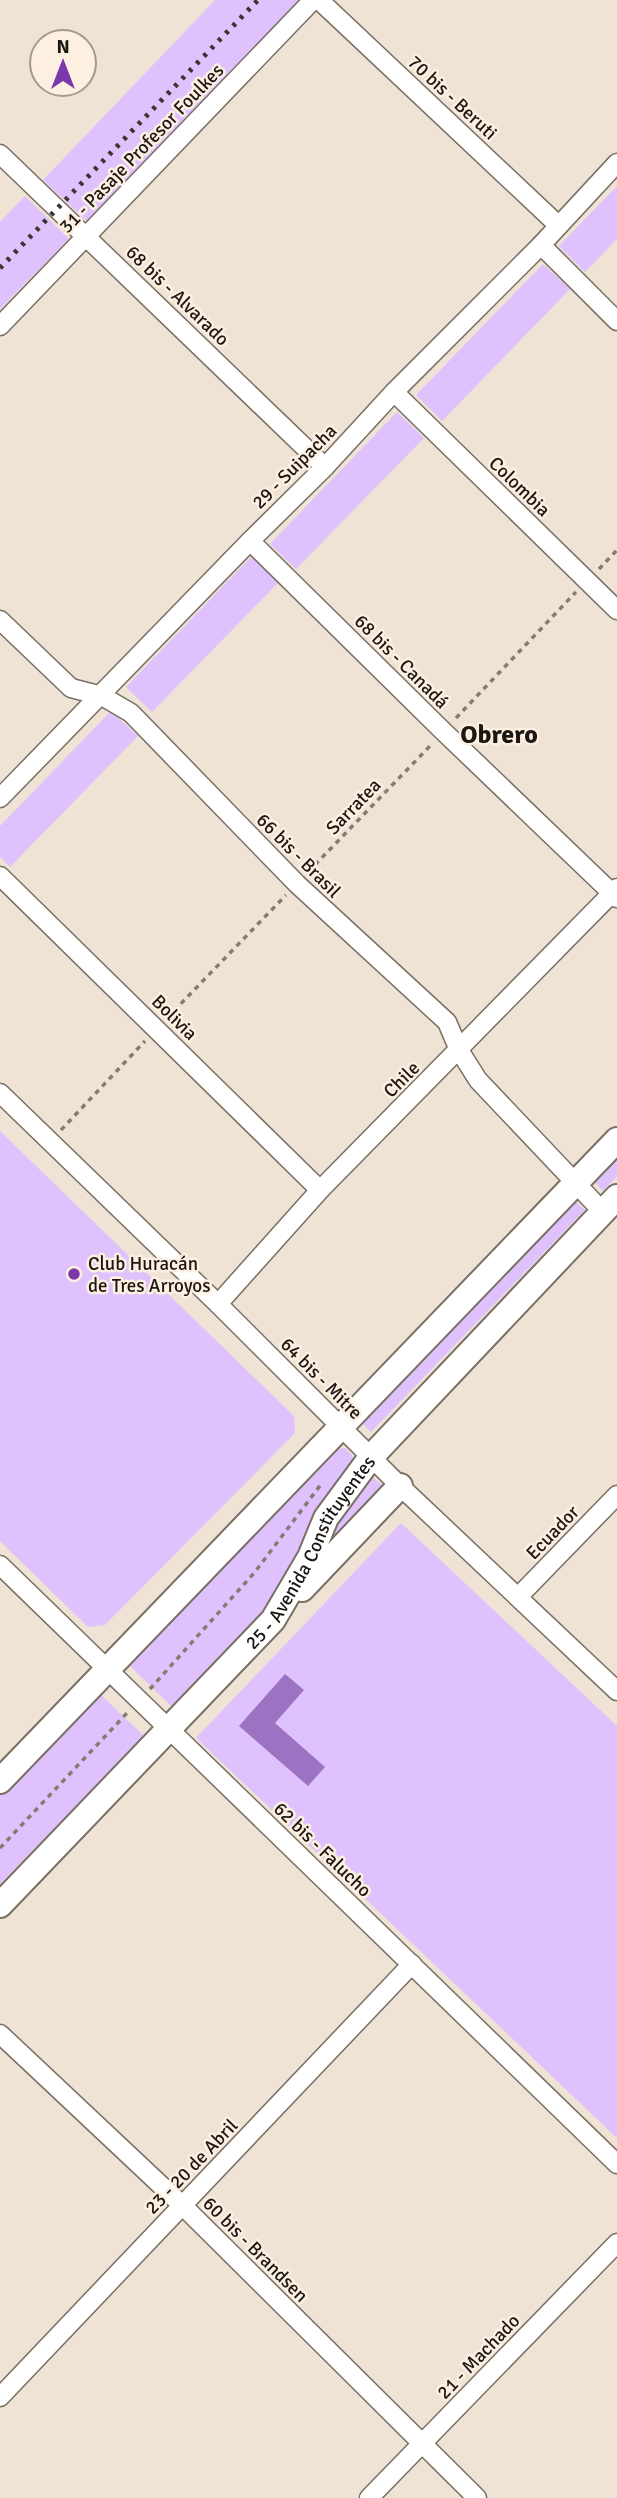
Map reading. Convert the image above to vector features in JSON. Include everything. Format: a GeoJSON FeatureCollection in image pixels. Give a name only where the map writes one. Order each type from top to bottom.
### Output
{"type":"FeatureCollection","features":[{"type":"Feature","properties":{"kind":"main road"},"geometry":{"type":"LineString","coordinates":[[0,1781],[617,1140]]}},
{"type":"Feature","properties":{"kind":"main road","name":"25 - Avenida Constituyentes"},"geometry":{"type":"LineString","coordinates":[[0,1905],[273,1620],[310,1557],[326,1518],[372,1457],[610,1204]]}},
{"type":"Feature","properties":{"kind":"main road"},"geometry":{"type":"LineString","coordinates":[[273,1620],[400,1486]]}},
{"type":"Feature","properties":{"kind":"street","name":"31 - Pasaje Profesor Foulkes"},"geometry":{"type":"LineString","coordinates":[[0,326],[313,0]]}},
{"type":"Feature","properties":{"kind":"street","name":"70 bis - Beruti"},"geometry":{"type":"LineString","coordinates":[[319,0],[558,225]]}},
{"type":"Feature","properties":{"kind":"street","name":"68 bis - Alvarado"},"geometry":{"type":"LineString","coordinates":[[0,154],[325,467]]}},
{"type":"Feature","properties":{"kind":"street","name":"29 - Suipacha"},"geometry":{"type":"LineString","coordinates":[[0,798],[541,245],[617,163]]}},
{"type":"Feature","properties":{"kind":"street"},"geometry":{"type":"LineString","coordinates":[[541,245],[617,321]]}},
{"type":"Feature","properties":{"kind":"street","name":"Colombia"},"geometry":{"type":"LineString","coordinates":[[394,393],[617,610]]}},
{"type":"Feature","properties":{"kind":"street","name":"68 bis - Canadá"},"geometry":{"type":"LineString","coordinates":[[250,541],[444,732],[615,893]]}},
{"type":"Feature","properties":{"kind":"street","name":"66 bis - Brasil"},"geometry":{"type":"LineString","coordinates":[[0,620],[71,688],[102,695],[131,713],[297,884],[447,1022],[459,1051],[478,1080],[575,1184],[610,1204]]}},
{"type":"Feature","properties":{"kind":"street","name":"Bolivia"},"geometry":{"type":"LineString","coordinates":[[0,876],[320,1190]]}},
{"type":"Feature","properties":{"kind":"street","name":"Chile"},"geometry":{"type":"LineString","coordinates":[[218,1304],[320,1190],[615,893]]}},
{"type":"Feature","properties":{"kind":"street","name":"64 bis - Mitre"},"geometry":{"type":"LineString","coordinates":[[0,1093],[218,1304],[400,1486],[617,1691]]}},
{"type":"Feature","properties":{"kind":"street","name":"Ecuador"},"geometry":{"type":"LineString","coordinates":[[518,1597],[617,1495]]}},
{"type":"Feature","properties":{"kind":"street","name":"62 bis - Falucho"},"geometry":{"type":"LineString","coordinates":[[0,1565],[617,2164]]}},
{"type":"Feature","properties":{"kind":"street","name":"23 - 20 de Abril"},"geometry":{"type":"LineString","coordinates":[[0,2397],[412,1964]]}},
{"type":"Feature","properties":{"kind":"street","name":"60 bis - Brandsen"},"geometry":{"type":"LineString","coordinates":[[0,2034],[183,2206],[477,2498]]}},
{"type":"Feature","properties":{"kind":"street","name":"21 - Machado"},"geometry":{"type":"LineString","coordinates":[[369,2498],[617,2243]]}},
{"type":"Feature","properties":{"kind":"path","name":"Sarratea"},"geometry":{"type":"LineString","coordinates":[[50,1141],[617,550]]}},
{"type":"Feature","properties":{"kind":"path"},"geometry":{"type":"LineString","coordinates":[[0,1848],[255,1573],[329,1474]]}},
{"type":"Feature","properties":{"kind":"shaded area"},"geometry":{"type":"Polygon","coordinates":[[[215,0],[300,0],[88,222],[43,180],[215,0]]]}},
{"type":"Feature","properties":{"kind":"shaded area"},"geometry":{"type":"Polygon","coordinates":[[[617,186],[617,239],[585,272],[559,246],[617,186]]]}},
{"type":"Feature","properties":{"kind":"shaded area"},"geometry":{"type":"Polygon","coordinates":[[[25,196],[69,239],[0,309],[0,222],[25,196]]]}},
{"type":"Feature","properties":{"kind":"shaded area"},"geometry":{"type":"Polygon","coordinates":[[[543,264],[570,289],[442,421],[416,395],[543,264]]]}},
{"type":"Feature","properties":{"kind":"shaded area"},"geometry":{"type":"Polygon","coordinates":[[[397,412],[424,438],[296,569],[270,544],[397,412]]]}},
{"type":"Feature","properties":{"kind":"shaded area"},"geometry":{"type":"Polygon","coordinates":[[[253,555],[280,581],[152,712],[126,687],[253,555]]]}},
{"type":"Feature","properties":{"kind":"shaded area"},"geometry":{"type":"Polygon","coordinates":[[[111,711],[138,736],[10,867],[0,857],[0,826],[111,711]]]}},
{"type":"Feature","properties":{"kind":"shaded area","name":"Club Huracán de Tres Arroyos"},"geometry":{"type":"Polygon","coordinates":[[[0,1131],[294,1416],[295,1433],[105,1625],[88,1627],[0,1541],[0,1131]]]}},
{"type":"Feature","properties":{"kind":"shaded area"},"geometry":{"type":"Polygon","coordinates":[[[617,1156],[617,1176],[603,1191],[593,1181],[617,1156]]]}},
{"type":"Feature","properties":{"kind":"shaded area"},"geometry":{"type":"Polygon","coordinates":[[[575,1201],[585,1210],[371,1432],[361,1422],[575,1201]]]}},
{"type":"Feature","properties":{"kind":"shaded area"},"geometry":{"type":"Polygon","coordinates":[[[345,1448],[353,1456],[352,1463],[321,1506],[280,1588],[264,1612],[172,1707],[128,1664],[336,1449],[345,1448]]]}},
{"type":"Feature","properties":{"kind":"shaded area"},"geometry":{"type":"Polygon","coordinates":[[[368,1472],[385,1488],[330,1544],[344,1508],[368,1472]]]}},
{"type":"Feature","properties":{"kind":"shaded area"},"geometry":{"type":"Polygon","coordinates":[[[401,1523],[617,1726],[617,2138],[196,1738],[401,1523]]]}},
{"type":"Feature","properties":{"kind":"shaded area"},"geometry":{"type":"Polygon","coordinates":[[[285,1674],[304,1690],[275,1723],[325,1767],[308,1786],[239,1726],[285,1674]]]}},
{"type":"Feature","properties":{"kind":"shaded area"},"geometry":{"type":"Polygon","coordinates":[[[99,1693],[144,1736],[0,1884],[0,1795],[99,1693]]]}},
{"type":"Feature","properties":{"kind":"railway"},"geometry":{"type":"LineString","coordinates":[[0,268],[258,0]]}},
{"type":"Feature","properties":{"kind":"place","name":"Club Huracán de Tres Arroyos"},"geometry":{"type":"Point","coordinates":[74,1274]}},
{"type":"Feature","properties":{"kind":"district","name":"Obrero"},"geometry":{"type":"Point","coordinates":[499,734]}}]}
